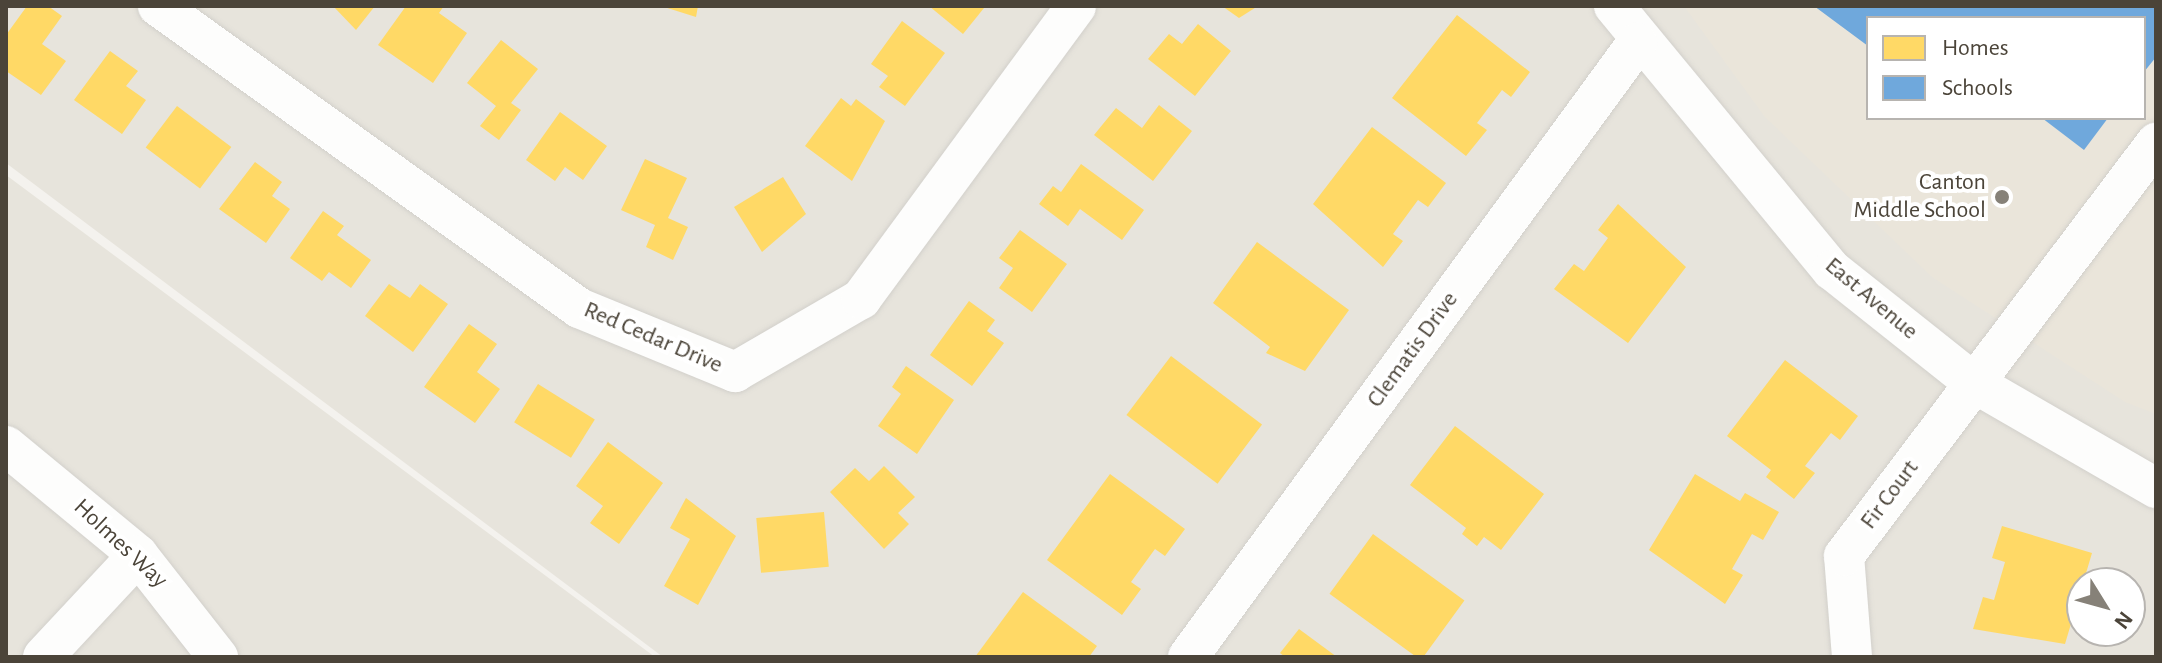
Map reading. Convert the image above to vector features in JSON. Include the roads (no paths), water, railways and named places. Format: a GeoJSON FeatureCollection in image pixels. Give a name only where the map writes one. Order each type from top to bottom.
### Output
{"type":"FeatureCollection","features":[{"type":"Feature","properties":{"kind":"street","name":"Red Cedar Drive"},"geometry":{"type":"LineString","coordinates":[[158,6],[579,308],[735,372],[861,299],[1076,6]]}},
{"type":"Feature","properties":{"kind":"street","name":"East Avenue"},"geometry":{"type":"LineString","coordinates":[[1614,6],[1637,43],[1832,270],[1974,383],[2156,488]]}},
{"type":"Feature","properties":{"kind":"street","name":"Clematis Drive"},"geometry":{"type":"LineString","coordinates":[[1188,657],[1637,43]]}},
{"type":"Feature","properties":{"kind":"street","name":"Fir Court"},"geometry":{"type":"LineString","coordinates":[[1852,639],[1844,556],[2156,143]]}},
{"type":"Feature","properties":{"kind":"street","name":"Holmes Way"},"geometry":{"type":"LineString","coordinates":[[6,446],[138,555],[218,657]]}},
{"type":"Feature","properties":{"kind":"street"},"geometry":{"type":"LineString","coordinates":[[43,657],[138,555]]}},
{"type":"Feature","properties":{"kind":"place","name":"Canton Middle School"},"geometry":{"type":"Point","coordinates":[2002,197]}}]}
